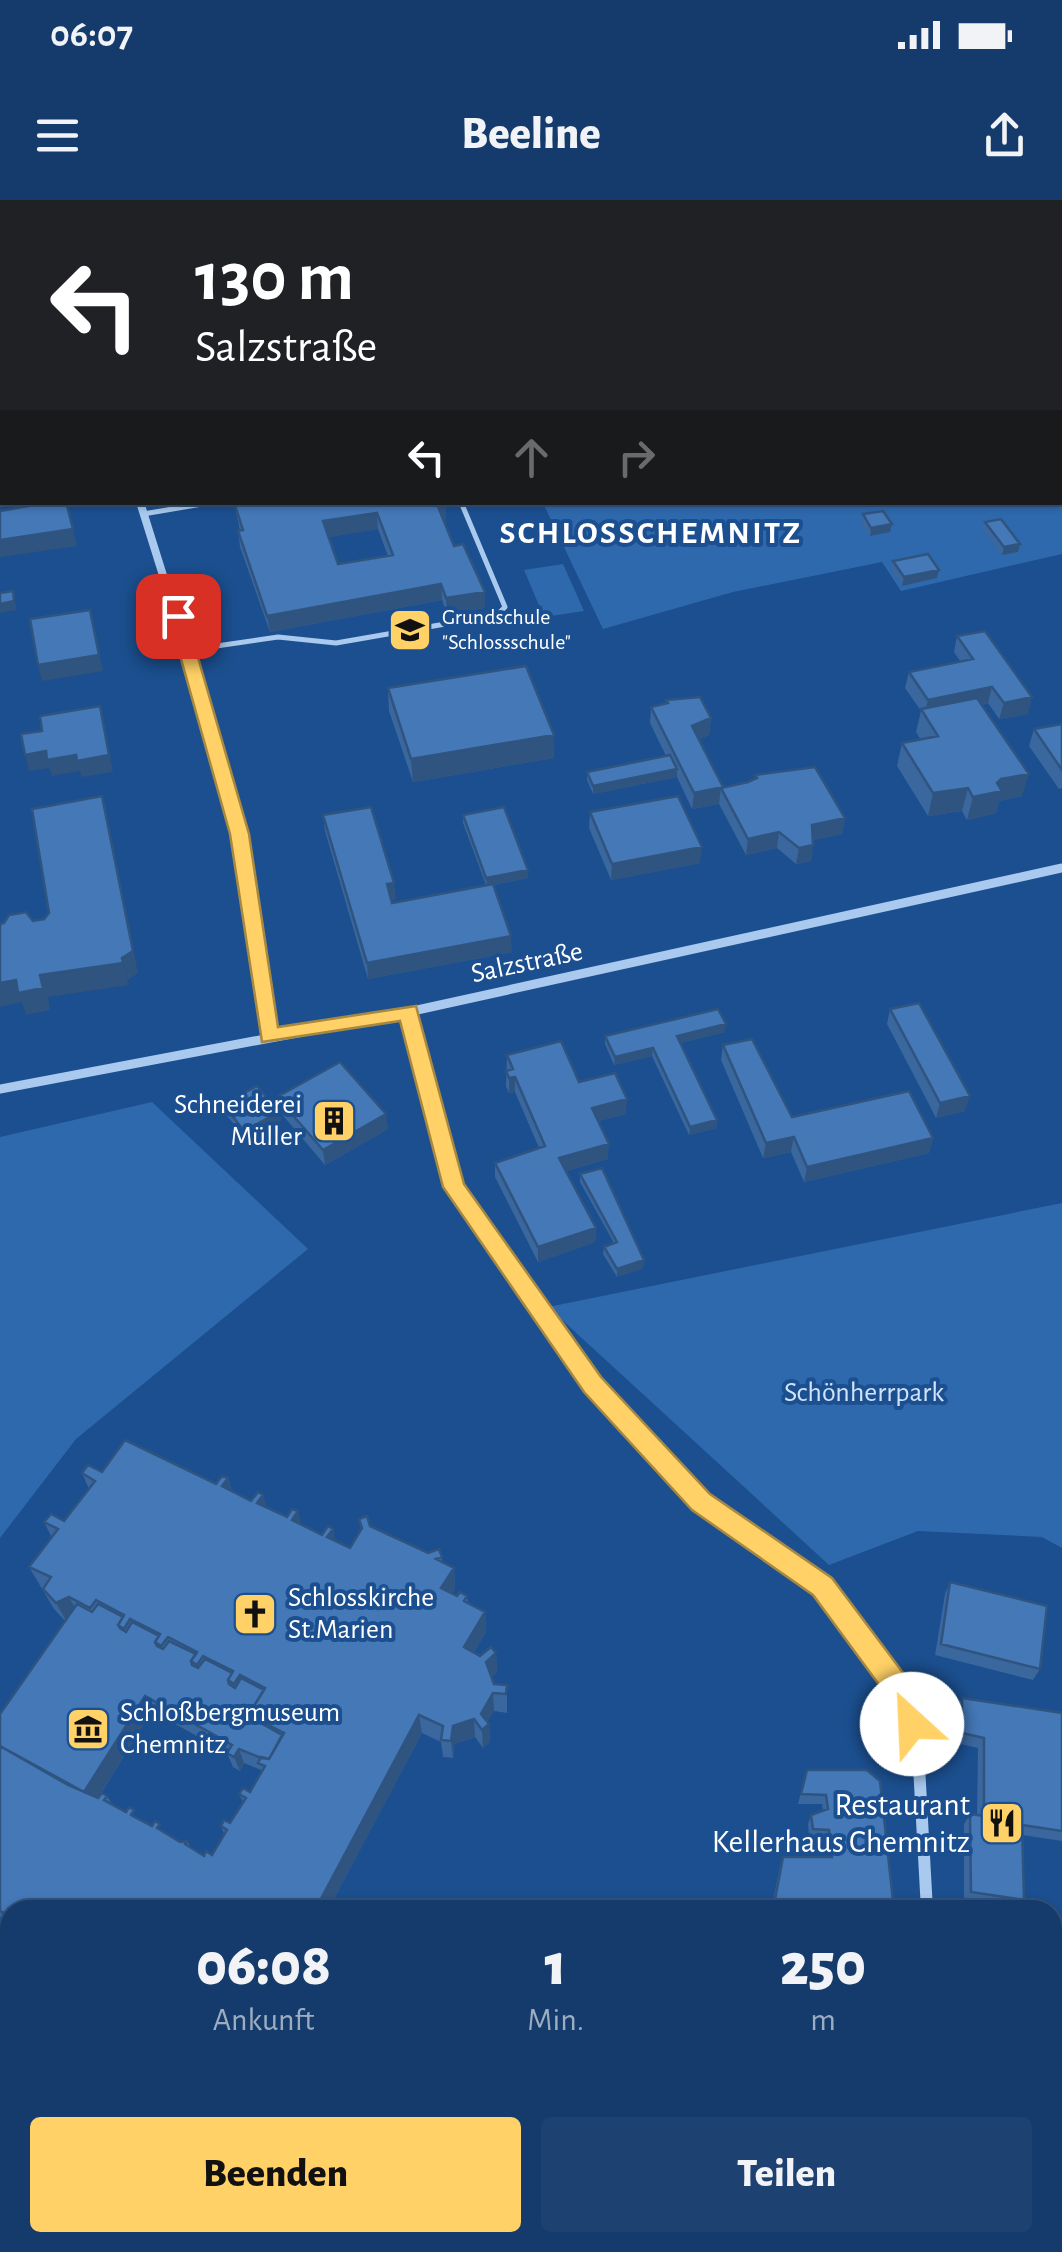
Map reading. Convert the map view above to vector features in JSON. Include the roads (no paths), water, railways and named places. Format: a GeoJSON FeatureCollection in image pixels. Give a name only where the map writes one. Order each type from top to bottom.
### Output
{"type":"FeatureCollection","features":[{"type":"Feature","properties":{"kind":"street"},"geometry":{"type":"LineString","coordinates":[[141,505],[189,650],[239,834],[269,1036]]}},
{"type":"Feature","properties":{"kind":"street","name":"Salzstraße"},"geometry":{"type":"LineString","coordinates":[[0,1089],[408,1012],[1062,868]]}},
{"type":"Feature","properties":{"kind":"street"},"geometry":{"type":"LineString","coordinates":[[408,1012],[454,1187]]}},
{"type":"Feature","properties":{"kind":"street"},"geometry":{"type":"LineString","coordinates":[[906,1699],[918,1748],[926,1900]]}},
{"type":"Feature","properties":{"kind":"lane"},"geometry":{"type":"LineString","coordinates":[[143,514],[196,505]]}},
{"type":"Feature","properties":{"kind":"lane"},"geometry":{"type":"LineString","coordinates":[[189,650],[278,636],[336,642],[497,615],[505,607],[462,505]]}},
{"type":"Feature","properties":{"kind":"lane"},"geometry":{"type":"LineString","coordinates":[[454,1187],[613,1409],[701,1502],[822,1587],[906,1699]]}},
{"type":"Feature","properties":{"kind":"place","name":"Grundschule \"Schlossschule\""},"geometry":{"type":"Point","coordinates":[410,630]}},
{"type":"Feature","properties":{"kind":"place","name":"Schneiderei Müller"},"geometry":{"type":"Point","coordinates":[334,1121]}},
{"type":"Feature","properties":{"kind":"place","name":"Schlosskirche St.Marien"},"geometry":{"type":"Point","coordinates":[255,1614]}},
{"type":"Feature","properties":{"kind":"place","name":"Schloßbergmuseum Chemnitz"},"geometry":{"type":"Point","coordinates":[88,1729]}},
{"type":"Feature","properties":{"kind":"place","name":"Restaurant Kellerhaus Chemnitz"},"geometry":{"type":"Point","coordinates":[1002,1823]}},
{"type":"Feature","properties":{"kind":"district","name":"SCHLOSSCHEMNITZ"},"geometry":{"type":"Point","coordinates":[651,533]}},
{"type":"Feature","properties":{"kind":"park label","name":"Schönherrpark"},"geometry":{"type":"Point","coordinates":[864,1393]}}]}
